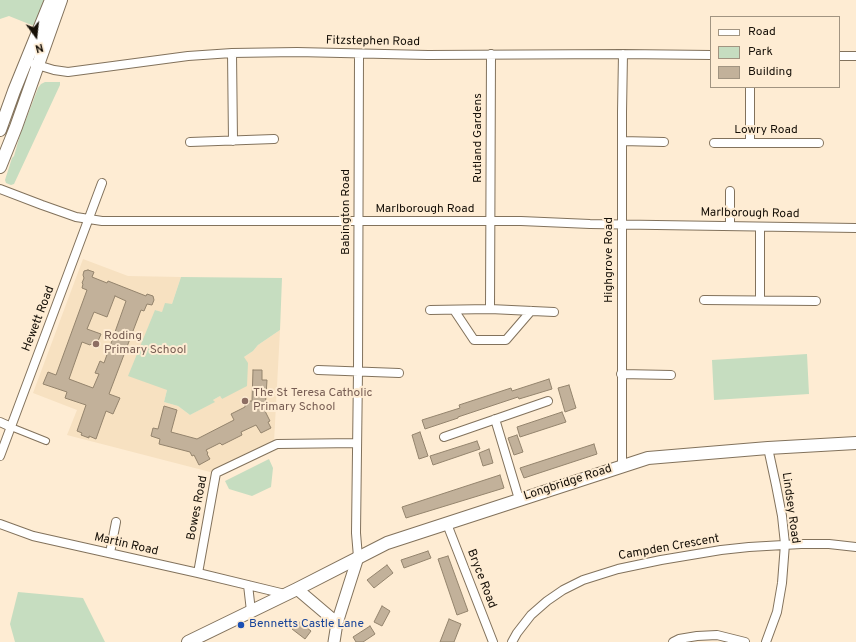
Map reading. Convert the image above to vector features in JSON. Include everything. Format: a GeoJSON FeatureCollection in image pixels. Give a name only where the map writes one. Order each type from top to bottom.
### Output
{"type":"FeatureCollection","features":[{"type":"Feature","properties":{"kind":"main road"},"geometry":{"type":"LineString","coordinates":[[0,167],[16,127],[32,63],[51,0]]}},
{"type":"Feature","properties":{"kind":"main road"},"geometry":{"type":"LineString","coordinates":[[1,125],[61,0]]}},
{"type":"Feature","properties":{"kind":"main road","name":"Longbridge Road"},"geometry":{"type":"LineString","coordinates":[[188,642],[387,543],[648,458],[768,448],[856,443]]}},
{"type":"Feature","properties":{"kind":"main road"},"geometry":{"type":"LineString","coordinates":[[334,642],[337,623],[358,557]]}},
{"type":"Feature","properties":{"kind":"main road"},"geometry":{"type":"LineString","coordinates":[[297,589],[337,623]]}},
{"type":"Feature","properties":{"kind":"street","name":"Fitzstephen Road"},"geometry":{"type":"LineString","coordinates":[[32,63],[54,70],[68,72],[188,56],[232,53],[298,52],[428,55],[710,55]]}},
{"type":"Feature","properties":{"kind":"street"},"geometry":{"type":"LineString","coordinates":[[232,53],[233,141]]}},
{"type":"Feature","properties":{"kind":"street","name":"Babington Road"},"geometry":{"type":"LineString","coordinates":[[358,557],[356,533],[359,54]]}},
{"type":"Feature","properties":{"kind":"street","name":"Rutland Gardens"},"geometry":{"type":"LineString","coordinates":[[490,309],[491,54]]}},
{"type":"Feature","properties":{"kind":"street","name":"Highgrove Road"},"geometry":{"type":"LineString","coordinates":[[622,466],[621,374],[623,54]]}},
{"type":"Feature","properties":{"kind":"street"},"geometry":{"type":"LineString","coordinates":[[840,56],[856,56]]}},
{"type":"Feature","properties":{"kind":"street"},"geometry":{"type":"LineString","coordinates":[[750,88],[750,142]]}},
{"type":"Feature","properties":{"kind":"street"},"geometry":{"type":"LineString","coordinates":[[1,125],[16,127]]}},
{"type":"Feature","properties":{"kind":"street"},"geometry":{"type":"LineString","coordinates":[[190,142],[274,139]]}},
{"type":"Feature","properties":{"kind":"street"},"geometry":{"type":"LineString","coordinates":[[622,141],[664,142]]}},
{"type":"Feature","properties":{"kind":"street","name":"Lowry Road"},"geometry":{"type":"LineString","coordinates":[[714,143],[818,142]]}},
{"type":"Feature","properties":{"kind":"street","name":"Hewett Road"},"geometry":{"type":"LineString","coordinates":[[0,456],[102,183]]}},
{"type":"Feature","properties":{"kind":"street","name":"Marlborough Road"},"geometry":{"type":"LineString","coordinates":[[0,189],[76,217],[102,221],[491,221],[856,228]]}},
{"type":"Feature","properties":{"kind":"street"},"geometry":{"type":"LineString","coordinates":[[730,191],[730,226]]}},
{"type":"Feature","properties":{"kind":"street"},"geometry":{"type":"LineString","coordinates":[[760,227],[760,300]]}},
{"type":"Feature","properties":{"kind":"street"},"geometry":{"type":"LineString","coordinates":[[704,300],[816,301]]}},
{"type":"Feature","properties":{"kind":"street"},"geometry":{"type":"LineString","coordinates":[[430,310],[490,309],[554,312]]}},
{"type":"Feature","properties":{"kind":"street"},"geometry":{"type":"LineString","coordinates":[[454,310],[474,340],[506,340],[531,311]]}},
{"type":"Feature","properties":{"kind":"street"},"geometry":{"type":"LineString","coordinates":[[318,370],[399,373]]}},
{"type":"Feature","properties":{"kind":"street"},"geometry":{"type":"LineString","coordinates":[[621,374],[671,375]]}},
{"type":"Feature","properties":{"kind":"street"},"geometry":{"type":"LineString","coordinates":[[444,437],[548,401]]}},
{"type":"Feature","properties":{"kind":"street"},"geometry":{"type":"LineString","coordinates":[[495,419],[519,499]]}},
{"type":"Feature","properties":{"kind":"street"},"geometry":{"type":"LineString","coordinates":[[0,422],[46,441]]}},
{"type":"Feature","properties":{"kind":"street","name":"Bowes Road"},"geometry":{"type":"LineString","coordinates":[[198,573],[216,473],[276,444],[357,443]]}},
{"type":"Feature","properties":{"kind":"street","name":"Lindsey Road"},"geometry":{"type":"LineString","coordinates":[[766,642],[777,612],[782,583],[785,544],[776,485],[768,448]]}},
{"type":"Feature","properties":{"kind":"street"},"geometry":{"type":"LineString","coordinates":[[110,553],[116,522]]}},
{"type":"Feature","properties":{"kind":"street","name":"Martin Road"},"geometry":{"type":"LineString","coordinates":[[0,524],[33,536],[285,594]]}},
{"type":"Feature","properties":{"kind":"street","name":"Bryce Road"},"geometry":{"type":"LineString","coordinates":[[447,524],[493,642]]}},
{"type":"Feature","properties":{"kind":"street","name":"Campden Crescent"},"geometry":{"type":"LineString","coordinates":[[512,642],[531,615],[547,601],[563,590],[583,580],[618,569],[721,550],[785,544],[829,544],[856,547]]}},
{"type":"Feature","properties":{"kind":"street"},"geometry":{"type":"LineString","coordinates":[[248,585],[251,611]]}},
{"type":"Feature","properties":{"kind":"street"},"geometry":{"type":"LineString","coordinates":[[673,642],[679,639],[697,636],[717,635],[745,642]]}},
{"type":"Feature","properties":{"kind":"shaded area"},"geometry":{"type":"Polygon","coordinates":[[[83,259],[128,276],[181,277],[172,304],[162,312],[155,310],[167,390],[164,402],[178,406],[190,415],[214,402],[213,400],[220,396],[222,399],[244,357],[253,351],[258,345],[280,330],[274,442],[214,473],[67,435],[77,410],[33,393],[83,259]]]}},
{"type":"Feature","properties":{"kind":"green space"},"geometry":{"type":"Polygon","coordinates":[[[0,0],[46,0],[34,26],[9,16],[0,19],[0,0]]]}},
{"type":"Feature","properties":{"kind":"green space"},"geometry":{"type":"Polygon","coordinates":[[[45,82],[60,82],[60,85],[14,184],[11,185],[6,183],[5,180],[12,158],[38,88],[45,82]]]}},
{"type":"Feature","properties":{"kind":"green space"},"geometry":{"type":"Polygon","coordinates":[[[181,277],[282,278],[280,330],[258,345],[253,351],[244,357],[248,363],[247,386],[222,399],[220,396],[213,400],[215,402],[190,415],[178,406],[164,402],[167,390],[128,376],[155,310],[162,312],[165,303],[172,304],[181,277]]]}},
{"type":"Feature","properties":{"kind":"green space"},"geometry":{"type":"Polygon","coordinates":[[[807,354],[809,394],[714,400],[712,360],[807,354]]]}},
{"type":"Feature","properties":{"kind":"green space"},"geometry":{"type":"Polygon","coordinates":[[[269,459],[273,468],[271,487],[252,496],[229,489],[225,481],[269,459]]]}},
{"type":"Feature","properties":{"kind":"green space"},"geometry":{"type":"Polygon","coordinates":[[[18,592],[83,598],[105,642],[15,642],[10,624],[18,592]]]}},
{"type":"Feature","properties":{"kind":"building"},"geometry":{"type":"Polygon","coordinates":[[[88,270],[94,272],[92,277],[107,283],[108,281],[146,296],[147,294],[153,296],[154,300],[152,305],[147,304],[144,311],[141,310],[109,394],[120,398],[113,414],[106,411],[96,439],[81,435],[82,433],[77,431],[86,405],[65,398],[67,392],[43,384],[48,372],[56,375],[87,290],[82,288],[84,271],[88,270]],[[115,296],[107,317],[94,312],[87,329],[101,334],[96,346],[82,342],[69,379],[93,388],[99,374],[95,373],[100,361],[104,363],[126,301],[115,296]]]}},
{"type":"Feature","properties":{"kind":"building"},"geometry":{"type":"Polygon","coordinates":[[[253,370],[262,370],[262,380],[267,380],[265,411],[270,421],[268,422],[271,428],[261,433],[256,425],[241,432],[242,435],[222,445],[220,443],[206,450],[210,459],[199,465],[194,455],[192,456],[190,452],[159,444],[160,439],[151,436],[153,428],[158,429],[164,406],[177,410],[171,432],[197,439],[234,420],[231,414],[245,407],[245,401],[252,401],[253,370]]]}},
{"type":"Feature","properties":{"kind":"building"},"geometry":{"type":"Polygon","coordinates":[[[549,379],[552,389],[519,399],[518,397],[425,429],[422,420],[460,408],[459,405],[511,388],[512,391],[549,379]]]}},
{"type":"Feature","properties":{"kind":"building"},"geometry":{"type":"Polygon","coordinates":[[[569,385],[576,408],[565,412],[558,388],[569,385]]]}},
{"type":"Feature","properties":{"kind":"building"},"geometry":{"type":"Polygon","coordinates":[[[562,412],[566,422],[520,437],[517,427],[562,412]]]}},
{"type":"Feature","properties":{"kind":"building"},"geometry":{"type":"Polygon","coordinates":[[[420,432],[428,456],[419,459],[412,435],[420,432]]]}},
{"type":"Feature","properties":{"kind":"building"},"geometry":{"type":"Polygon","coordinates":[[[517,435],[523,452],[514,455],[508,438],[517,435]]]}},
{"type":"Feature","properties":{"kind":"building"},"geometry":{"type":"Polygon","coordinates":[[[477,441],[480,449],[433,465],[430,456],[477,441]]]}},
{"type":"Feature","properties":{"kind":"building"},"geometry":{"type":"Polygon","coordinates":[[[594,444],[597,454],[524,478],[520,468],[594,444]]]}},
{"type":"Feature","properties":{"kind":"building"},"geometry":{"type":"Polygon","coordinates":[[[489,449],[493,463],[483,466],[479,453],[489,449]]]}},
{"type":"Feature","properties":{"kind":"building"},"geometry":{"type":"Polygon","coordinates":[[[500,475],[504,488],[406,518],[402,507],[500,475]]]}},
{"type":"Feature","properties":{"kind":"building"},"geometry":{"type":"Polygon","coordinates":[[[428,551],[431,558],[404,568],[401,560],[428,551]]]}},
{"type":"Feature","properties":{"kind":"building"},"geometry":{"type":"Polygon","coordinates":[[[448,556],[468,611],[457,615],[438,559],[448,556]]]}},
{"type":"Feature","properties":{"kind":"building"},"geometry":{"type":"Polygon","coordinates":[[[387,565],[393,573],[374,588],[367,580],[387,565]]]}},
{"type":"Feature","properties":{"kind":"building"},"geometry":{"type":"Polygon","coordinates":[[[382,606],[390,611],[382,626],[374,622],[382,606]]]}},
{"type":"Feature","properties":{"kind":"building"},"geometry":{"type":"Polygon","coordinates":[[[449,619],[461,624],[454,642],[440,642],[449,619]]]}},
{"type":"Feature","properties":{"kind":"building"},"geometry":{"type":"Polygon","coordinates":[[[298,621],[311,631],[305,639],[292,629],[298,621]]]}},
{"type":"Feature","properties":{"kind":"building"},"geometry":{"type":"Polygon","coordinates":[[[370,626],[375,634],[363,642],[356,642],[353,637],[370,626]]]}},
{"type":"Feature","properties":{"kind":"place","name":"Roding Primary School"},"geometry":{"type":"Point","coordinates":[96,344]}},
{"type":"Feature","properties":{"kind":"place","name":"The St Teresa Catholic Primary School"},"geometry":{"type":"Point","coordinates":[245,401]}},
{"type":"Feature","properties":{"kind":"place","name":"Bennetts Castle Lane"},"geometry":{"type":"Point","coordinates":[241,625]}}]}
